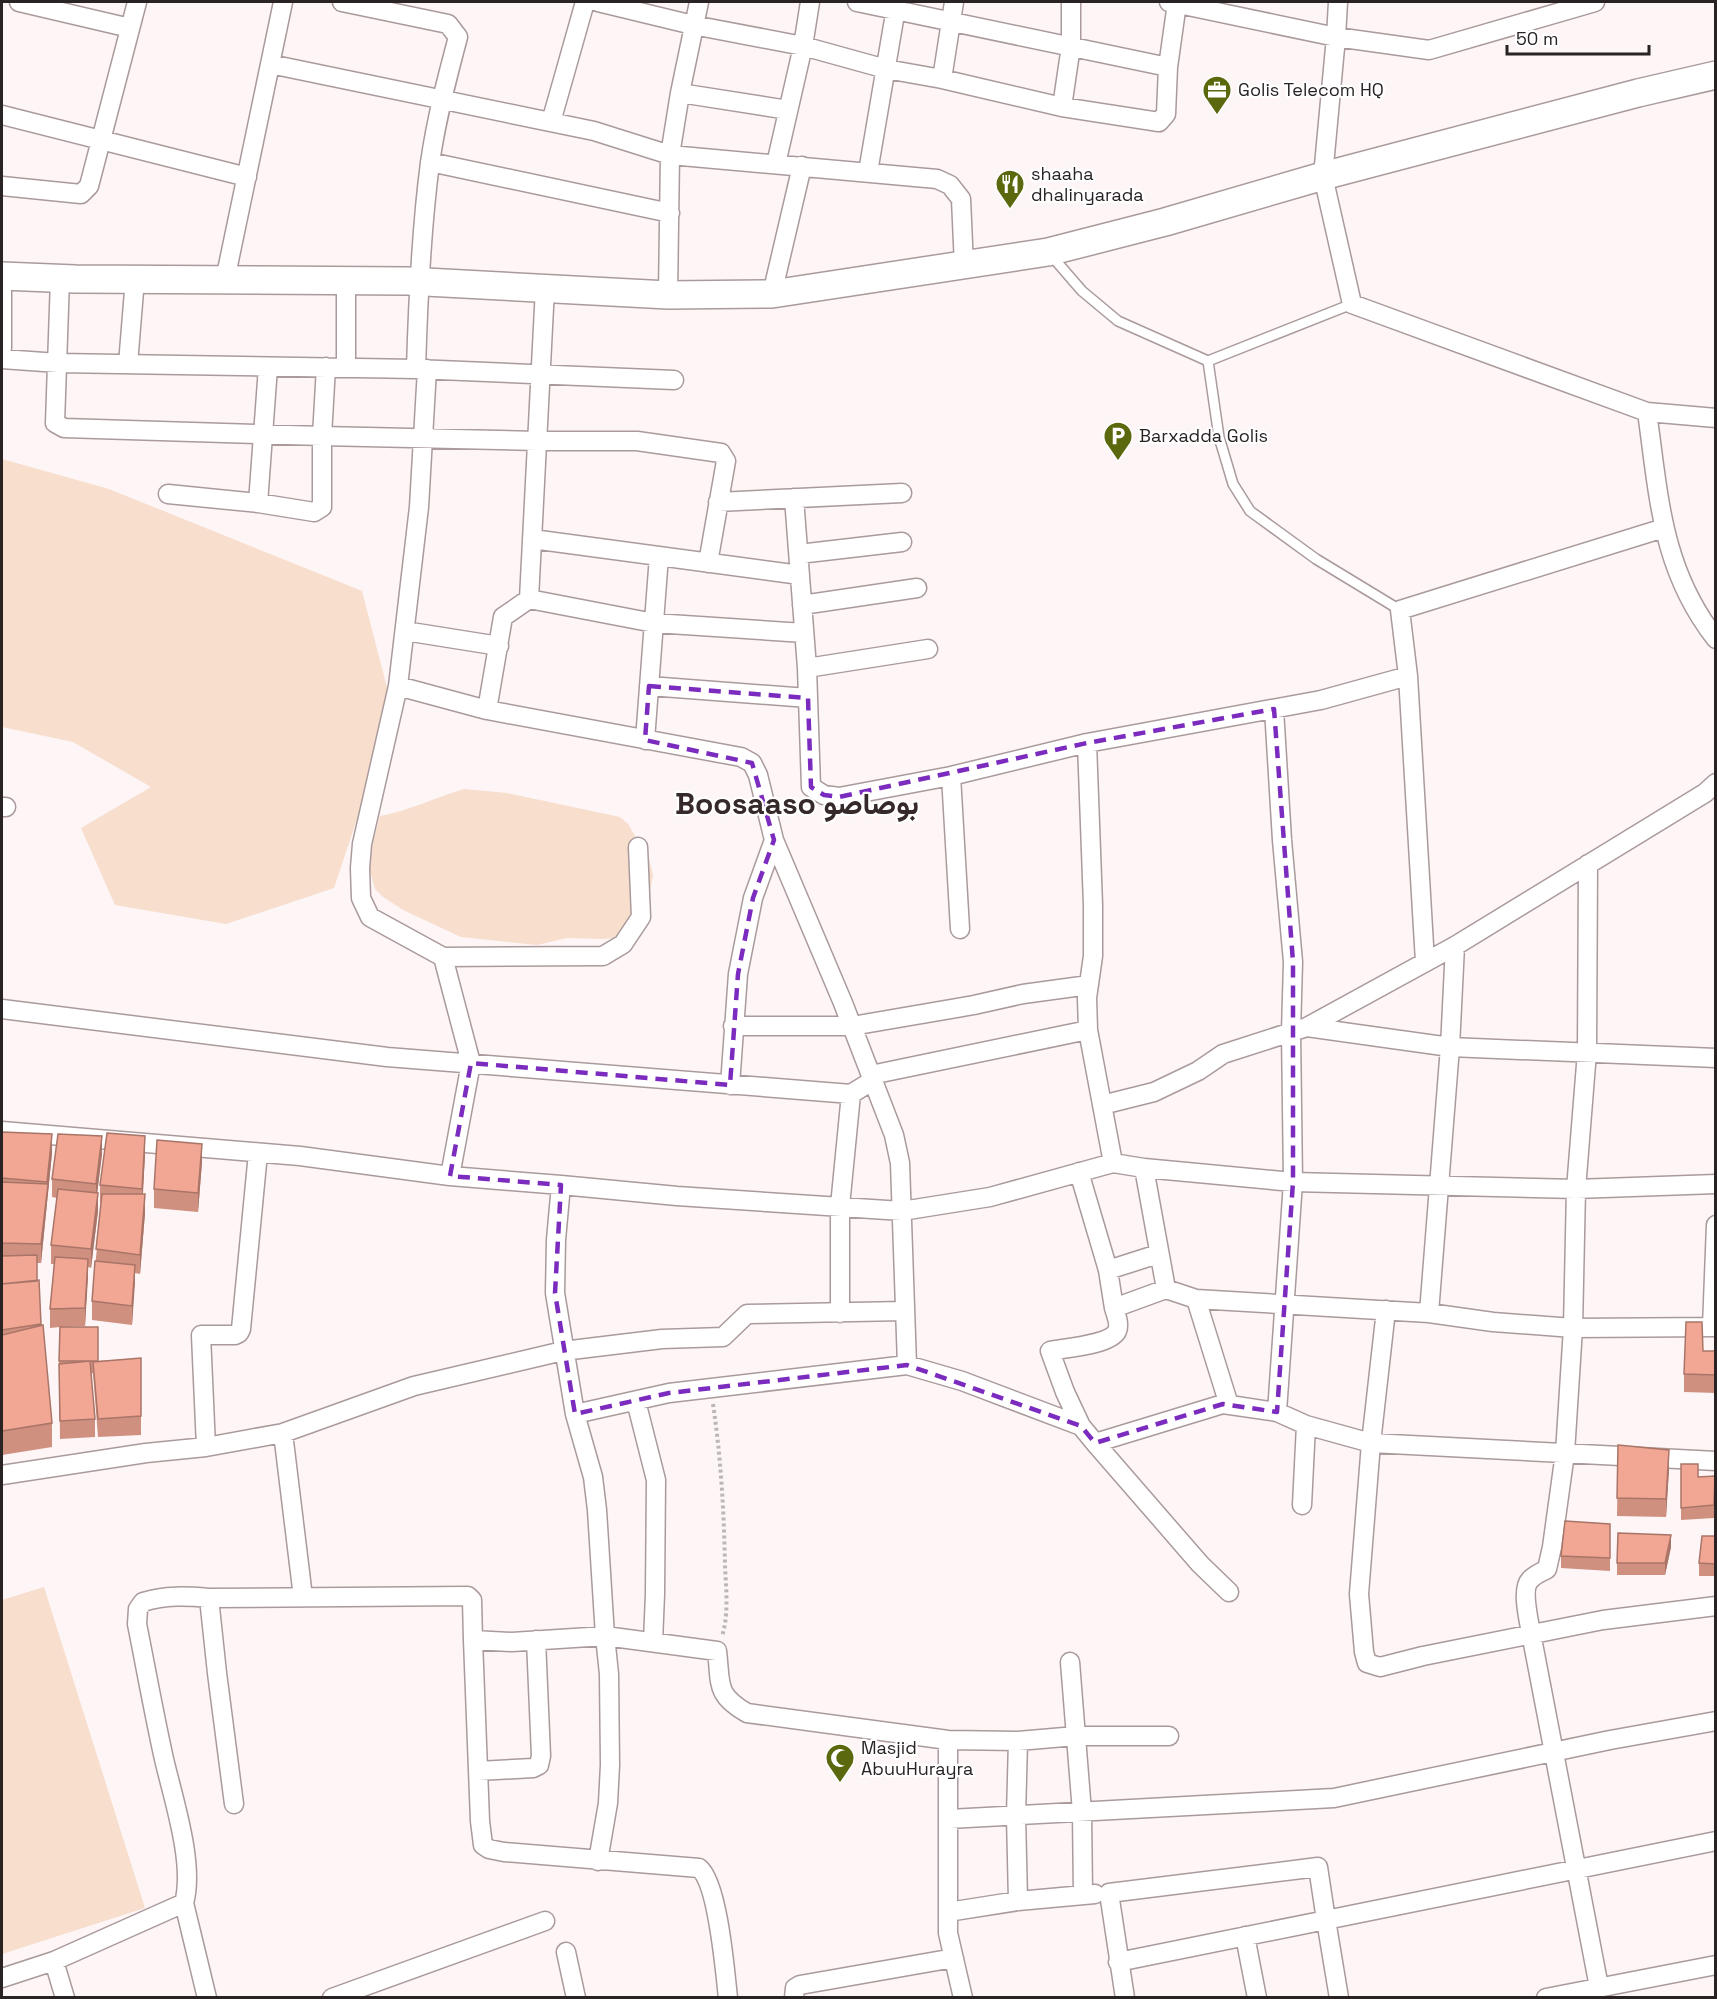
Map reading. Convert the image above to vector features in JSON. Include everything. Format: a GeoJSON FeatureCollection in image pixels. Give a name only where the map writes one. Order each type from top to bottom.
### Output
{"type":"FeatureCollection","features":[{"type":"Feature","properties":{"kind":"main road"},"geometry":{"type":"LineString","coordinates":[[2,276],[60,279],[418,282],[668,295],[772,294],[1048,252],[1165,222],[1323,176],[1638,93],[1716,75]]}},
{"type":"Feature","properties":{"kind":"street"},"geometry":{"type":"LineString","coordinates":[[19,2],[130,28]]}},
{"type":"Feature","properties":{"kind":"street"},"geometry":{"type":"LineString","coordinates":[[2,186],[81,194],[89,186],[137,2]]}},
{"type":"Feature","properties":{"kind":"street"},"geometry":{"type":"LineString","coordinates":[[225,280],[283,2]]}},
{"type":"Feature","properties":{"kind":"street"},"geometry":{"type":"LineString","coordinates":[[342,2],[448,24],[458,37],[442,99],[430,162],[418,282],[422,438],[419,507],[398,686],[362,844],[361,898],[370,917],[442,957],[603,956],[623,944],[641,918],[638,847]]}},
{"type":"Feature","properties":{"kind":"street"},"geometry":{"type":"LineString","coordinates":[[550,122],[585,2]]}},
{"type":"Feature","properties":{"kind":"street"},"geometry":{"type":"LineString","coordinates":[[598,2],[693,25],[803,46],[886,69],[942,79],[1062,107],[1159,122],[1166,114],[1173,2],[1336,37],[1429,50],[1588,2]]}},
{"type":"Feature","properties":{"kind":"street"},"geometry":{"type":"LineString","coordinates":[[668,295],[670,155],[699,2]]}},
{"type":"Feature","properties":{"kind":"street"},"geometry":{"type":"LineString","coordinates":[[776,164],[803,46],[810,2]]}},
{"type":"Feature","properties":{"kind":"street"},"geometry":{"type":"LineString","coordinates":[[857,2],[896,5],[951,20],[1168,67]]}},
{"type":"Feature","properties":{"kind":"street"},"geometry":{"type":"LineString","coordinates":[[942,79],[954,2]]}},
{"type":"Feature","properties":{"kind":"street"},"geometry":{"type":"LineString","coordinates":[[1062,107],[1071,46],[1071,2]]}},
{"type":"Feature","properties":{"kind":"street"},"geometry":{"type":"LineString","coordinates":[[1338,2],[1323,176],[1352,304],[1647,412],[1716,418]]}},
{"type":"Feature","properties":{"kind":"street"},"geometry":{"type":"LineString","coordinates":[[868,172],[896,5]]}},
{"type":"Feature","properties":{"kind":"street"},"geometry":{"type":"LineString","coordinates":[[270,64],[594,131],[670,155],[937,179],[950,184],[961,199],[963,266]]}},
{"type":"Feature","properties":{"kind":"street"},"geometry":{"type":"LineString","coordinates":[[680,93],[788,110]]}},
{"type":"Feature","properties":{"kind":"street"},"geometry":{"type":"LineString","coordinates":[[2,115],[247,177]]}},
{"type":"Feature","properties":{"kind":"street"},"geometry":{"type":"LineString","coordinates":[[430,162],[670,213]]}},
{"type":"Feature","properties":{"kind":"street"},"geometry":{"type":"LineString","coordinates":[[772,294],[802,166]]}},
{"type":"Feature","properties":{"kind":"street"},"geometry":{"type":"LineString","coordinates":[[2,276],[2,348]]}},
{"type":"Feature","properties":{"kind":"street"},"geometry":{"type":"LineString","coordinates":[[60,279],[55,423],[64,428],[537,441],[637,441],[721,453],[726,461],[708,563]]}},
{"type":"Feature","properties":{"kind":"street"},"geometry":{"type":"LineString","coordinates":[[128,364],[135,279]]}},
{"type":"Feature","properties":{"kind":"street"},"geometry":{"type":"LineString","coordinates":[[346,282],[346,368]]}},
{"type":"Feature","properties":{"kind":"street"},"geometry":{"type":"LineString","coordinates":[[529,599],[545,288]]}},
{"type":"Feature","properties":{"kind":"street"},"geometry":{"type":"LineString","coordinates":[[2,359],[58,363],[421,369],[674,380]]}},
{"type":"Feature","properties":{"kind":"street"},"geometry":{"type":"LineString","coordinates":[[258,503],[268,367]]}},
{"type":"Feature","properties":{"kind":"street"},"geometry":{"type":"LineString","coordinates":[[168,494],[258,503],[314,512],[321,507],[322,436],[327,368]]}},
{"type":"Feature","properties":{"kind":"street"},"geometry":{"type":"LineString","coordinates":[[1647,412],[1664,528],[1681,583],[1693,608],[1716,639]]}},
{"type":"Feature","properties":{"kind":"street"},"geometry":{"type":"LineString","coordinates":[[718,502],[902,493]]}},
{"type":"Feature","properties":{"kind":"street"},"geometry":{"type":"LineString","coordinates":[[794,498],[807,668],[811,787],[824,795],[839,797],[951,776],[1087,743],[1321,700],[1408,676]]}},
{"type":"Feature","properties":{"kind":"street"},"geometry":{"type":"LineString","coordinates":[[1425,962],[1408,676],[1400,610],[1664,528]]}},
{"type":"Feature","properties":{"kind":"street"},"geometry":{"type":"LineString","coordinates":[[532,539],[800,575]]}},
{"type":"Feature","properties":{"kind":"street"},"geometry":{"type":"LineString","coordinates":[[799,554],[902,543]]}},
{"type":"Feature","properties":{"kind":"street"},"geometry":{"type":"LineString","coordinates":[[645,740],[659,556]]}},
{"type":"Feature","properties":{"kind":"street"},"geometry":{"type":"LineString","coordinates":[[802,605],[917,588]]}},
{"type":"Feature","properties":{"kind":"street"},"geometry":{"type":"LineString","coordinates":[[487,710],[503,617],[529,599],[654,623],[804,633]]}},
{"type":"Feature","properties":{"kind":"street"},"geometry":{"type":"LineString","coordinates":[[405,631],[499,646]]}},
{"type":"Feature","properties":{"kind":"street"},"geometry":{"type":"LineString","coordinates":[[807,668],[928,649]]}},
{"type":"Feature","properties":{"kind":"street"},"geometry":{"type":"LineString","coordinates":[[398,686],[487,710],[741,757],[752,763],[758,775],[774,840],[852,1026],[894,1135],[899,1158],[908,1365]]}},
{"type":"Feature","properties":{"kind":"street"},"geometry":{"type":"LineString","coordinates":[[649,686],[808,699]]}},
{"type":"Feature","properties":{"kind":"street"},"geometry":{"type":"LineString","coordinates":[[1274,709],[1282,840],[1299,1029],[1293,1182],[1277,1412]]}},
{"type":"Feature","properties":{"kind":"street"},"geometry":{"type":"LineString","coordinates":[[1087,743],[1093,905],[1093,956],[1089,985],[1088,1030],[1113,1163]]}},
{"type":"Feature","properties":{"kind":"street"},"geometry":{"type":"LineString","coordinates":[[951,776],[960,929]]}},
{"type":"Feature","properties":{"kind":"street"},"geometry":{"type":"LineString","coordinates":[[1102,1105],[1154,1092],[1198,1071],[1224,1054],[1299,1029],[1455,946],[1712,790]]}},
{"type":"Feature","properties":{"kind":"street"},"geometry":{"type":"LineString","coordinates":[[730,1085],[738,974],[753,898],[774,840]]}},
{"type":"Feature","properties":{"kind":"street"},"geometry":{"type":"LineString","coordinates":[[1588,864],[1587,1053],[1576,1189],[1573,1328],[1565,1453],[1550,1561],[1547,1569],[1530,1580],[1526,1594],[1531,1633],[1599,1988]]}},
{"type":"Feature","properties":{"kind":"street"},"geometry":{"type":"LineString","coordinates":[[1429,1313],[1450,1047],[1455,946]]}},
{"type":"Feature","properties":{"kind":"street"},"geometry":{"type":"LineString","coordinates":[[442,957],[471,1063],[450,1176]]}},
{"type":"Feature","properties":{"kind":"street"},"geometry":{"type":"LineString","coordinates":[[733,1026],[852,1026],[1023,994],[1089,985]]}},
{"type":"Feature","properties":{"kind":"street"},"geometry":{"type":"LineString","coordinates":[[2,1009],[387,1058],[850,1094],[871,1078],[1088,1030]]}},
{"type":"Feature","properties":{"kind":"street"},"geometry":{"type":"LineString","coordinates":[[1299,1029],[1450,1047],[1716,1058]]}},
{"type":"Feature","properties":{"kind":"street"},"geometry":{"type":"LineString","coordinates":[[840,1312],[840,1206],[850,1094]]}},
{"type":"Feature","properties":{"kind":"street"},"geometry":{"type":"LineString","coordinates":[[2,1131],[332,1159],[450,1176],[902,1210],[990,1197],[1113,1163],[1293,1182],[1576,1189],[1716,1184]]}},
{"type":"Feature","properties":{"kind":"street"},"geometry":{"type":"LineString","coordinates":[[206,1447],[201,1335],[235,1335],[241,1329],[258,1153]]}},
{"type":"Feature","properties":{"kind":"street"},"geometry":{"type":"LineString","coordinates":[[1144,1168],[1166,1289]]}},
{"type":"Feature","properties":{"kind":"street"},"geometry":{"type":"LineString","coordinates":[[1079,1172],[1108,1270],[1118,1327],[1115,1334],[1096,1343],[1050,1351],[1081,1426],[1200,1564],[1229,1592]]}},
{"type":"Feature","properties":{"kind":"street"},"geometry":{"type":"LineString","coordinates":[[561,1185],[556,1240],[555,1293],[575,1414],[593,1477],[609,1674],[608,1803],[598,1861]]}},
{"type":"Feature","properties":{"kind":"street"},"geometry":{"type":"LineString","coordinates":[[1114,1308],[1166,1289],[1196,1299],[1429,1313],[1493,1322],[1573,1328],[1714,1327],[1716,1225]]}},
{"type":"Feature","properties":{"kind":"street"},"geometry":{"type":"LineString","coordinates":[[1108,1270],[1158,1254]]}},
{"type":"Feature","properties":{"kind":"street"},"geometry":{"type":"LineString","coordinates":[[1196,1299],[1229,1405]]}},
{"type":"Feature","properties":{"kind":"street"},"geometry":{"type":"LineString","coordinates":[[1386,1310],[1371,1443],[1359,1594],[1364,1653],[1367,1663],[1380,1667],[1531,1633],[1603,1620],[1716,1606]]}},
{"type":"Feature","properties":{"kind":"street"},"geometry":{"type":"LineString","coordinates":[[2,1475],[146,1453],[206,1447],[283,1433],[414,1386],[563,1351],[662,1339],[723,1337],[747,1314],[904,1311]]}},
{"type":"Feature","properties":{"kind":"street"},"geometry":{"type":"LineString","coordinates":[[575,1414],[669,1393],[908,1365],[962,1382],[1081,1426]]}},
{"type":"Feature","properties":{"kind":"street"},"geometry":{"type":"LineString","coordinates":[[636,1401],[656,1480],[656,1594],[653,1642]]}},
{"type":"Feature","properties":{"kind":"street"},"geometry":{"type":"LineString","coordinates":[[1095,1443],[1223,1404],[1277,1412],[1306,1425],[1371,1443],[1716,1461]]}},
{"type":"Feature","properties":{"kind":"street"},"geometry":{"type":"LineString","coordinates":[[1302,1505],[1306,1425]]}},
{"type":"Feature","properties":{"kind":"street"},"geometry":{"type":"LineString","coordinates":[[283,1433],[303,1597]]}},
{"type":"Feature","properties":{"kind":"street"},"geometry":{"type":"LineString","coordinates":[[207,1998],[184,1903],[187,1892],[187,1875],[179,1824],[136,1616],[143,1602],[170,1595],[209,1598],[468,1596],[472,1600],[474,1611],[478,1771],[483,1845],[489,1849],[504,1852],[696,1867],[704,1872],[710,1885],[720,1930],[728,1998]]}},
{"type":"Feature","properties":{"kind":"street"},"geometry":{"type":"LineString","coordinates":[[209,1598],[234,1804]]}},
{"type":"Feature","properties":{"kind":"street"},"geometry":{"type":"LineString","coordinates":[[473,1640],[536,1640],[605,1636],[717,1651],[723,1694],[732,1704],[747,1713],[948,1740],[1018,1741],[1076,1736],[1169,1736]]}},
{"type":"Feature","properties":{"kind":"street"},"geometry":{"type":"LineString","coordinates":[[478,1771],[533,1768],[539,1765],[541,1756],[536,1640]]}},
{"type":"Feature","properties":{"kind":"street"},"geometry":{"type":"LineString","coordinates":[[1070,1662],[1082,1812],[1083,1895]]}},
{"type":"Feature","properties":{"kind":"street"},"geometry":{"type":"LineString","coordinates":[[949,1819],[1334,1798],[1716,1720]]}},
{"type":"Feature","properties":{"kind":"street"},"geometry":{"type":"LineString","coordinates":[[948,1740],[948,1933],[963,1998]]}},
{"type":"Feature","properties":{"kind":"street"},"geometry":{"type":"LineString","coordinates":[[1018,1741],[1016,1816],[1018,1901]]}},
{"type":"Feature","properties":{"kind":"street"},"geometry":{"type":"LineString","coordinates":[[1118,1962],[1716,1840]]}},
{"type":"Feature","properties":{"kind":"street"},"geometry":{"type":"LineString","coordinates":[[948,1912],[1018,1901],[1108,1893],[1318,1867],[1339,1998]]}},
{"type":"Feature","properties":{"kind":"street"},"geometry":{"type":"LineString","coordinates":[[1108,1893],[1125,1998]]}},
{"type":"Feature","properties":{"kind":"street"},"geometry":{"type":"LineString","coordinates":[[2,1978],[54,1961],[184,1903]]}},
{"type":"Feature","properties":{"kind":"street"},"geometry":{"type":"LineString","coordinates":[[332,1998],[545,1921]]}},
{"type":"Feature","properties":{"kind":"street"},"geometry":{"type":"LineString","coordinates":[[1245,1936],[1257,1998]]}},
{"type":"Feature","properties":{"kind":"street"},"geometry":{"type":"LineString","coordinates":[[566,1952],[576,1998]]}},
{"type":"Feature","properties":{"kind":"street"},"geometry":{"type":"LineString","coordinates":[[794,1998],[795,1988],[800,1985],[954,1959]]}},
{"type":"Feature","properties":{"kind":"street"},"geometry":{"type":"LineString","coordinates":[[54,1961],[65,1998]]}},
{"type":"Feature","properties":{"kind":"street"},"geometry":{"type":"LineString","coordinates":[[1546,1998],[1716,1965]]}},
{"type":"Feature","properties":{"kind":"lane"},"geometry":{"type":"LineString","coordinates":[[1048,252],[1082,291],[1118,321],[1208,361],[1352,304]]}},
{"type":"Feature","properties":{"kind":"lane"},"geometry":{"type":"LineString","coordinates":[[1208,361],[1219,437],[1233,484],[1250,511],[1316,559],[1400,610]]}},
{"type":"Feature","properties":{"kind":"path"},"geometry":{"type":"LineString","coordinates":[[710,1388],[720,1452],[724,1513],[726,1594],[724,1630],[717,1651]]}},
{"type":"Feature","properties":{"kind":"highlighted area"},"geometry":{"type":"Polygon","coordinates":[[[649,686],[808,698],[811,787],[824,795],[839,797],[1087,743],[1274,709],[1293,962],[1293,1182],[1277,1412],[1223,1404],[1095,1443],[1081,1426],[907,1365],[669,1393],[575,1414],[555,1293],[561,1185],[450,1176],[471,1063],[730,1085],[738,974],[753,898],[774,840],[752,763],[645,740],[649,686]]]}},
{"type":"Feature","properties":{"kind":"shaded area"},"geometry":{"type":"Polygon","coordinates":[[[2,459],[109,489],[362,591],[393,711],[334,888],[226,924],[115,905],[81,828],[151,787],[73,742],[2,727],[2,459]]]}},
{"type":"Feature","properties":{"kind":"shaded area"},"geometry":{"type":"Polygon","coordinates":[[[464,789],[507,793],[620,817],[628,824],[649,859],[653,875],[638,925],[626,936],[605,939],[567,938],[537,945],[461,937],[405,911],[383,897],[375,889],[369,868],[372,845],[380,816],[464,789]]]}},
{"type":"Feature","properties":{"kind":"shaded area"},"geometry":{"type":"Polygon","coordinates":[[[44,1587],[145,1908],[2,1954],[2,1600],[44,1587]]]}},
{"type":"Feature","properties":{"kind":"building"},"geometry":{"type":"Polygon","coordinates":[[[2,1132],[52,1134],[47,1182],[2,1178],[2,1132]]]}},
{"type":"Feature","properties":{"kind":"building"},"geometry":{"type":"Polygon","coordinates":[[[107,1133],[145,1136],[142,1189],[100,1185],[107,1133]]]}},
{"type":"Feature","properties":{"kind":"building"},"geometry":{"type":"Polygon","coordinates":[[[58,1134],[102,1136],[96,1184],[52,1179],[58,1134]]]}},
{"type":"Feature","properties":{"kind":"building"},"geometry":{"type":"Polygon","coordinates":[[[157,1140],[202,1144],[198,1193],[154,1189],[157,1140]]]}},
{"type":"Feature","properties":{"kind":"building"},"geometry":{"type":"Polygon","coordinates":[[[2,1182],[48,1184],[41,1244],[2,1243],[2,1182]]]}},
{"type":"Feature","properties":{"kind":"building"},"geometry":{"type":"Polygon","coordinates":[[[58,1189],[98,1193],[91,1249],[51,1245],[58,1189]]]}},
{"type":"Feature","properties":{"kind":"building"},"geometry":{"type":"Polygon","coordinates":[[[102,1194],[145,1194],[140,1255],[96,1249],[102,1194]]]}},
{"type":"Feature","properties":{"kind":"building"},"geometry":{"type":"Polygon","coordinates":[[[37,1255],[37,1281],[2,1284],[2,1256],[37,1255]]]}},
{"type":"Feature","properties":{"kind":"building"},"geometry":{"type":"Polygon","coordinates":[[[55,1257],[88,1259],[85,1308],[50,1309],[55,1257]]]}},
{"type":"Feature","properties":{"kind":"building"},"geometry":{"type":"Polygon","coordinates":[[[95,1261],[135,1265],[132,1306],[92,1301],[95,1261]]]}},
{"type":"Feature","properties":{"kind":"building"},"geometry":{"type":"Polygon","coordinates":[[[39,1280],[41,1324],[2,1330],[2,1284],[39,1280]]]}},
{"type":"Feature","properties":{"kind":"building"},"geometry":{"type":"Polygon","coordinates":[[[1686,1322],[1702,1322],[1703,1351],[1716,1351],[1716,1375],[1684,1374],[1686,1322]]]}},
{"type":"Feature","properties":{"kind":"building"},"geometry":{"type":"Polygon","coordinates":[[[43,1325],[52,1423],[2,1431],[2,1335],[43,1325]]]}},
{"type":"Feature","properties":{"kind":"building"},"geometry":{"type":"Polygon","coordinates":[[[60,1327],[98,1327],[98,1361],[59,1361],[60,1327]]]}},
{"type":"Feature","properties":{"kind":"building"},"geometry":{"type":"Polygon","coordinates":[[[141,1358],[141,1416],[98,1419],[93,1362],[141,1358]]]}},
{"type":"Feature","properties":{"kind":"building"},"geometry":{"type":"Polygon","coordinates":[[[90,1361],[95,1419],[60,1421],[59,1364],[90,1361]]]}},
{"type":"Feature","properties":{"kind":"building"},"geometry":{"type":"Polygon","coordinates":[[[1618,1445],[1669,1450],[1666,1499],[1617,1498],[1618,1445]]]}},
{"type":"Feature","properties":{"kind":"building"},"geometry":{"type":"Polygon","coordinates":[[[1681,1464],[1698,1464],[1698,1477],[1715,1476],[1714,1505],[1681,1508],[1681,1464]]]}},
{"type":"Feature","properties":{"kind":"building"},"geometry":{"type":"Polygon","coordinates":[[[1565,1521],[1610,1524],[1610,1558],[1561,1556],[1565,1521]]]}},
{"type":"Feature","properties":{"kind":"building"},"geometry":{"type":"Polygon","coordinates":[[[1618,1533],[1671,1535],[1665,1563],[1617,1563],[1618,1533]]]}},
{"type":"Feature","properties":{"kind":"building"},"geometry":{"type":"Polygon","coordinates":[[[1702,1536],[1716,1536],[1716,1564],[1699,1563],[1702,1536]]]}},
{"type":"Feature","properties":{"kind":"place","name":"Golis Telecom HQ"},"geometry":{"type":"Point","coordinates":[1217,116]}},
{"type":"Feature","properties":{"kind":"place","name":"shaaha dhalinyarada"},"geometry":{"type":"Point","coordinates":[1010,210]}},
{"type":"Feature","properties":{"kind":"place","name":"Barxadda Golis"},"geometry":{"type":"Point","coordinates":[1118,462]}},
{"type":"Feature","properties":{"kind":"place","name":"Masjid AbuuHurayra"},"geometry":{"type":"Point","coordinates":[840,1784]}},
{"type":"Feature","properties":{"kind":"district","name":"Boosaaso بوصاصو"},"geometry":{"type":"Point","coordinates":[797,804]}}]}
